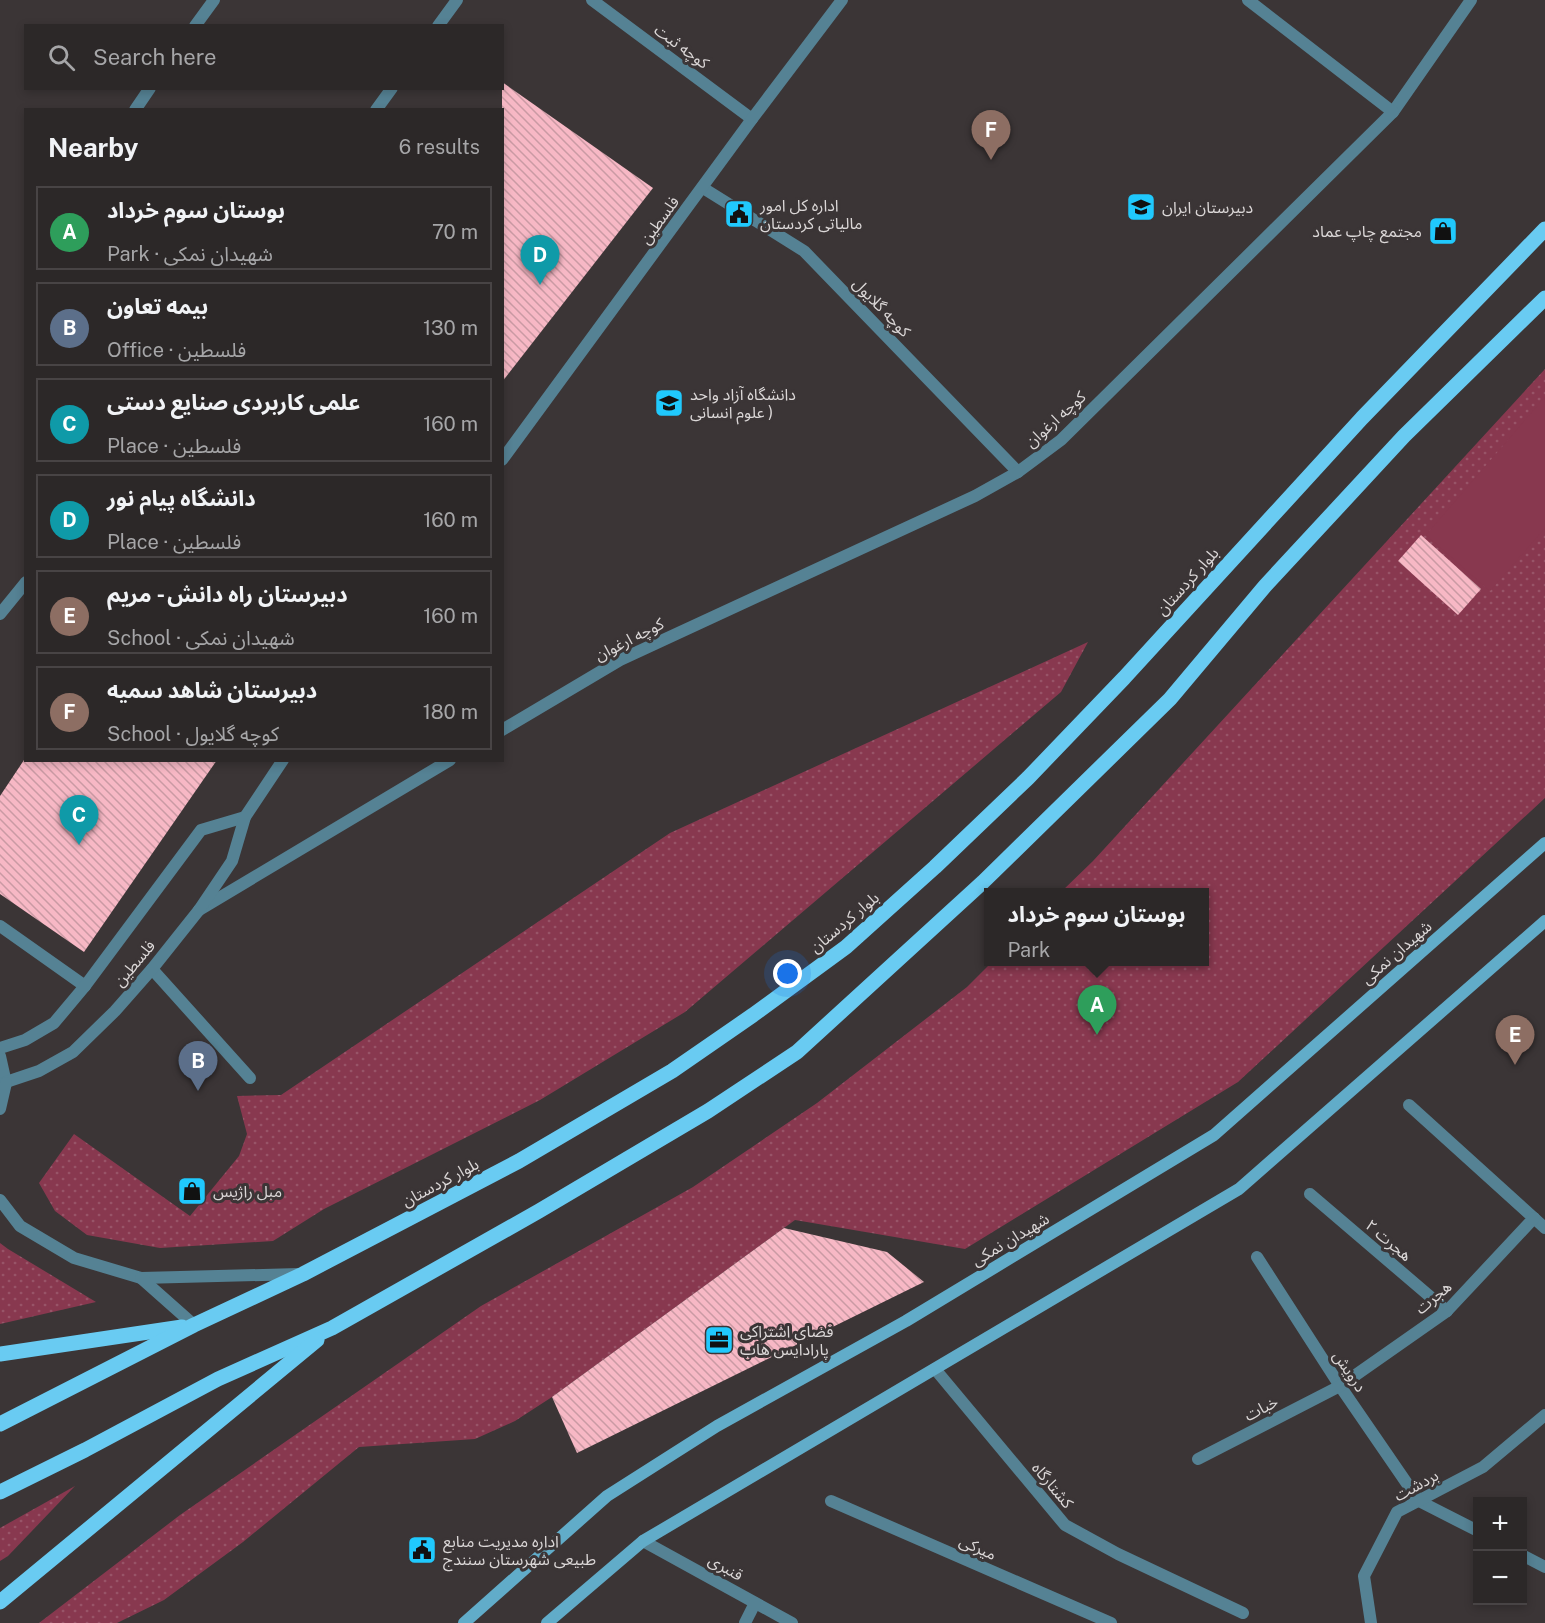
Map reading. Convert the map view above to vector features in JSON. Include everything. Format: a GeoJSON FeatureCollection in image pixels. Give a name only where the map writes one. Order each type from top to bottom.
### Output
{"type":"FeatureCollection","features":[{"type":"Feature","properties":{"kind":"main road","name":"بلوار کردستان"},"geometry":{"type":"LineString","coordinates":[[0,1424],[194,1325],[303,1274],[519,1161],[672,1071],[846,946],[935,867],[1028,778],[1124,678],[1362,418],[1545,229]]}},
{"type":"Feature","properties":{"kind":"main road"},"geometry":{"type":"LineString","coordinates":[[0,1492],[218,1380],[332,1328],[539,1211],[698,1117],[797,1053],[983,882],[1162,707],[1265,586],[1404,436],[1545,298]]}},
{"type":"Feature","properties":{"kind":"main road","name":"شهیدان نمکی"},"geometry":{"type":"LineString","coordinates":[[464,1623],[606,1496],[717,1426],[906,1321],[1214,1135],[1545,843]]}},
{"type":"Feature","properties":{"kind":"main road"},"geometry":{"type":"LineString","coordinates":[[547,1623],[643,1541],[1239,1189],[1545,921]]}},
{"type":"Feature","properties":{"kind":"main road"},"geometry":{"type":"LineString","coordinates":[[0,1354],[194,1325]]}},
{"type":"Feature","properties":{"kind":"main road"},"geometry":{"type":"LineString","coordinates":[[0,1602],[332,1328]]}},
{"type":"Feature","properties":{"kind":"street"},"geometry":{"type":"LineString","coordinates":[[196,24],[214,0]]}},
{"type":"Feature","properties":{"kind":"street"},"geometry":{"type":"LineString","coordinates":[[439,24],[457,0]]}},
{"type":"Feature","properties":{"kind":"street","name":"کوچه ثبت"},"geometry":{"type":"LineString","coordinates":[[592,0],[752,119]]}},
{"type":"Feature","properties":{"kind":"street","name":"فلسطین"},"geometry":{"type":"LineString","coordinates":[[504,457],[842,0]]}},
{"type":"Feature","properties":{"kind":"street"},"geometry":{"type":"LineString","coordinates":[[1248,0],[1393,112]]}},
{"type":"Feature","properties":{"kind":"street","name":"کوچه ارغوان"},"geometry":{"type":"LineString","coordinates":[[504,729],[620,660],[975,496],[1018,472],[1061,440],[1393,112],[1471,0]]}},
{"type":"Feature","properties":{"kind":"street"},"geometry":{"type":"LineString","coordinates":[[136,108],[149,90]]}},
{"type":"Feature","properties":{"kind":"street"},"geometry":{"type":"LineString","coordinates":[[377,108],[391,90]]}},
{"type":"Feature","properties":{"kind":"street","name":"کوچه گلایول"},"geometry":{"type":"LineString","coordinates":[[703,188],[804,250],[1018,472]]}},
{"type":"Feature","properties":{"kind":"street"},"geometry":{"type":"LineString","coordinates":[[0,614],[24,584]]}},
{"type":"Feature","properties":{"kind":"street","name":"فلسطین"},"geometry":{"type":"LineString","coordinates":[[3,1083],[39,1071],[73,1052],[115,1011],[152,969],[199,910],[232,861],[245,817],[282,762]]}},
{"type":"Feature","properties":{"kind":"street"},"geometry":{"type":"LineString","coordinates":[[199,910],[447,762]]}},
{"type":"Feature","properties":{"kind":"street","name":"فلسطین"},"geometry":{"type":"LineString","coordinates":[[0,1048],[25,1040],[54,1023],[85,986],[201,830],[245,817]]}},
{"type":"Feature","properties":{"kind":"street"},"geometry":{"type":"LineString","coordinates":[[0,926],[85,986]]}},
{"type":"Feature","properties":{"kind":"street"},"geometry":{"type":"LineString","coordinates":[[152,969],[250,1078]]}},
{"type":"Feature","properties":{"kind":"street"},"geometry":{"type":"LineString","coordinates":[[0,1056],[3,1083],[0,1109]]}},
{"type":"Feature","properties":{"kind":"street"},"geometry":{"type":"LineString","coordinates":[[1409,1105],[1545,1228]]}},
{"type":"Feature","properties":{"kind":"street","name":"هجرت ۲"},"geometry":{"type":"LineString","coordinates":[[1310,1194],[1447,1311]]}},
{"type":"Feature","properties":{"kind":"street"},"geometry":{"type":"LineString","coordinates":[[0,1200],[20,1226],[74,1258],[141,1278],[303,1274]]}},
{"type":"Feature","properties":{"kind":"street","name":"هجرت"},"geometry":{"type":"LineString","coordinates":[[1340,1386],[1447,1311],[1534,1218]]}},
{"type":"Feature","properties":{"kind":"street","name":"درویش"},"geometry":{"type":"LineString","coordinates":[[1257,1257],[1340,1386],[1419,1501]]}},
{"type":"Feature","properties":{"kind":"street"},"geometry":{"type":"LineString","coordinates":[[141,1278],[194,1325]]}},
{"type":"Feature","properties":{"kind":"street","name":"کشتارگاه"},"geometry":{"type":"LineString","coordinates":[[935,1369],[1065,1525],[1118,1554],[1243,1612]]}},
{"type":"Feature","properties":{"kind":"street","name":"خبات"},"geometry":{"type":"LineString","coordinates":[[1198,1459],[1340,1386]]}},
{"type":"Feature","properties":{"kind":"street","name":"بردشت"},"geometry":{"type":"LineString","coordinates":[[1371,1623],[1364,1576],[1398,1512],[1483,1467],[1545,1415]]}},
{"type":"Feature","properties":{"kind":"street","name":"میرکی"},"geometry":{"type":"LineString","coordinates":[[831,1501],[1111,1623]]}},
{"type":"Feature","properties":{"kind":"street"},"geometry":{"type":"LineString","coordinates":[[1419,1501],[1473,1528]]}},
{"type":"Feature","properties":{"kind":"street","name":"قنبری"},"geometry":{"type":"LineString","coordinates":[[643,1541],[792,1623]]}},
{"type":"Feature","properties":{"kind":"street"},"geometry":{"type":"LineString","coordinates":[[1527,1558],[1545,1567]]}},
{"type":"Feature","properties":{"kind":"street"},"geometry":{"type":"LineString","coordinates":[[745,1623],[755,1603]]}},
{"type":"Feature","properties":{"kind":"shaded area"},"geometry":{"type":"Polygon","coordinates":[[[1545,369],[1545,798],[1238,1082],[965,1249],[795,1220],[552,1397],[515,1421],[475,1439],[359,1447],[243,1542],[164,1600],[117,1623],[39,1623],[180,1515],[481,1306],[693,1187],[817,1103],[967,987],[988,966],[1209,966],[1209,888],[1065,888],[1093,861],[1545,369]]]}},
{"type":"Feature","properties":{"kind":"shaded area"},"geometry":{"type":"Polygon","coordinates":[[[1545,397],[1545,528],[1490,591],[1426,535],[1545,397]]]}},
{"type":"Feature","properties":{"kind":"shaded area"},"geometry":{"type":"Polygon","coordinates":[[[1088,642],[1061,692],[685,1012],[540,1100],[324,1209],[273,1241],[160,1248],[87,1235],[55,1211],[39,1183],[74,1134],[190,1216],[239,1156],[247,1134],[237,1096],[281,1095],[670,833],[1088,642]]]}},
{"type":"Feature","properties":{"kind":"shaded area"},"geometry":{"type":"Polygon","coordinates":[[[0,1243],[8,1249],[96,1302],[0,1324],[0,1243]]]}},
{"type":"Feature","properties":{"kind":"shaded area"},"geometry":{"type":"Polygon","coordinates":[[[75,1486],[8,1556],[0,1561],[0,1528],[75,1486]]]}},
{"type":"Feature","properties":{"kind":"building"},"geometry":{"type":"Polygon","coordinates":[[[504,83],[653,188],[504,379],[504,108],[502,108],[504,83]]]}},
{"type":"Feature","properties":{"kind":"building"},"geometry":{"type":"Polygon","coordinates":[[[1421,535],[1481,589],[1458,615],[1398,561],[1421,535]]]}},
{"type":"Feature","properties":{"kind":"building"},"geometry":{"type":"Polygon","coordinates":[[[24,760],[24,762],[216,762],[84,952],[0,894],[0,796],[24,760]]]}},
{"type":"Feature","properties":{"kind":"building","name":"فضای اشتراکی پارادایس هاب"},"geometry":{"type":"Polygon","coordinates":[[[784,1228],[887,1252],[924,1282],[577,1453],[552,1397],[784,1228]]]}},
{"type":"Feature","properties":{"kind":"place","name":"دبیرستان شاهد سمیه"},"geometry":{"type":"Point","coordinates":[991,160]}},
{"type":"Feature","properties":{"kind":"place","name":"دبیرستان ایران"},"geometry":{"type":"Point","coordinates":[1141,207]}},
{"type":"Feature","properties":{"kind":"place","name":"اداره کل امور مالیاتی کردستان"},"geometry":{"type":"Point","coordinates":[739,214]}},
{"type":"Feature","properties":{"kind":"place","name":"مجتمع چاپ عماد"},"geometry":{"type":"Point","coordinates":[1443,231]}},
{"type":"Feature","properties":{"kind":"place","name":"دانشگاه پیام نور"},"geometry":{"type":"Point","coordinates":[540,285]}},
{"type":"Feature","properties":{"kind":"place","name":"دانشگاه آزاد واحد علوم انسانی )"},"geometry":{"type":"Point","coordinates":[669,403]}},
{"type":"Feature","properties":{"kind":"place","name":"علمی کاربردی صنایع دستی"},"geometry":{"type":"Point","coordinates":[79,845]}},
{"type":"Feature","properties":{"kind":"place","name":"بوستان سوم خرداد"},"geometry":{"type":"Point","coordinates":[1097,1035]}},
{"type":"Feature","properties":{"kind":"place","name":"دبیرستان راه دانش - مریم"},"geometry":{"type":"Point","coordinates":[1515,1065]}},
{"type":"Feature","properties":{"kind":"place","name":"بیمه تعاون"},"geometry":{"type":"Point","coordinates":[198,1091]}},
{"type":"Feature","properties":{"kind":"place","name":"مبل راژیس"},"geometry":{"type":"Point","coordinates":[192,1191]}},
{"type":"Feature","properties":{"kind":"place","name":"فضای اشتراکی پارادایس هاب"},"geometry":{"type":"Point","coordinates":[719,1340]}},
{"type":"Feature","properties":{"kind":"place","name":"اداره مدیریت منابع طبیعی شهرستان سنندج"},"geometry":{"type":"Point","coordinates":[422,1550]}}]}
